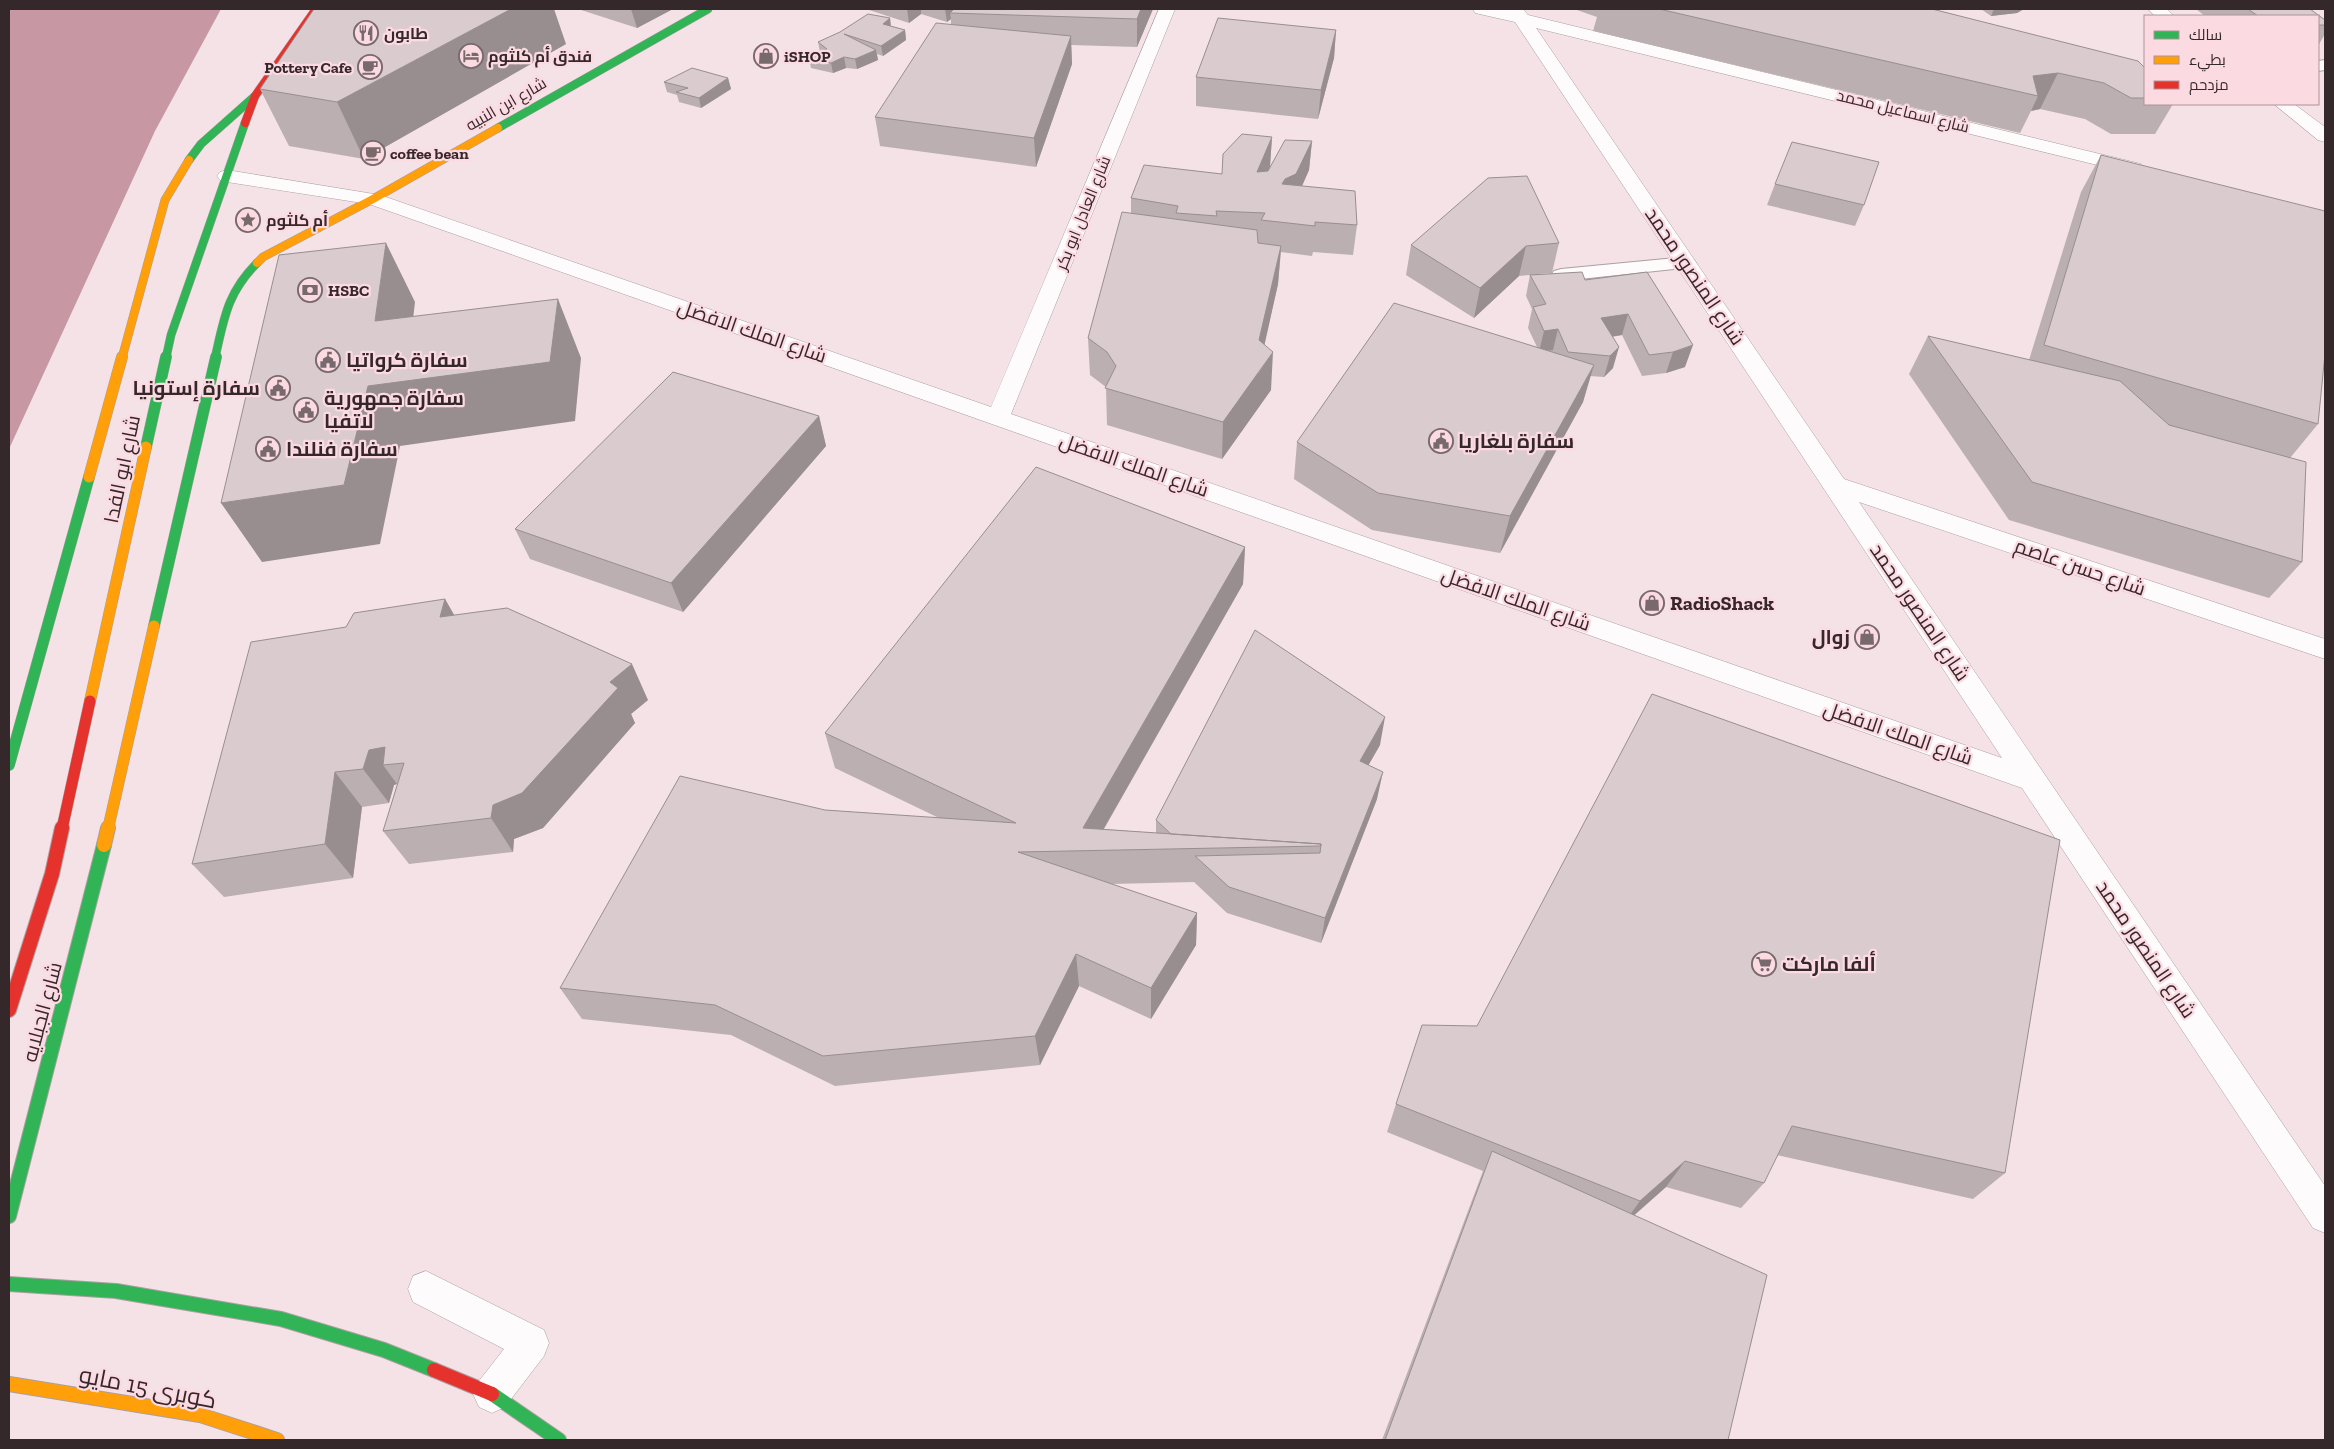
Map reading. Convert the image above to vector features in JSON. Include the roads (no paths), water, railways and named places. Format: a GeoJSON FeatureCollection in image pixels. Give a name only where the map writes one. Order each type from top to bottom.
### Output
{"type":"FeatureCollection","features":[{"type":"Feature","properties":{"kind":"main road","name":"شارع ابو الفدا"},"geometry":{"type":"LineString","coordinates":[[52,874],[171,335],[255,96],[316,9]]}},
{"type":"Feature","properties":{"kind":"main road","name":"شارع ابن النبيه"},"geometry":{"type":"LineString","coordinates":[[373,199],[708,9]]}},
{"type":"Feature","properties":{"kind":"main road"},"geometry":{"type":"LineString","coordinates":[[9,765],[165,200],[183,167],[201,144],[255,96]]}},
{"type":"Feature","properties":{"kind":"main road","name":"شارع الجبلايه"},"geometry":{"type":"LineString","coordinates":[[9,1216],[97,875],[228,303],[245,274],[262,257],[373,199]]}},
{"type":"Feature","properties":{"kind":"main road","name":"شارع الجبلايه"},"geometry":{"type":"LineString","coordinates":[[9,1010],[52,874]]}},
{"type":"Feature","properties":{"kind":"main road"},"geometry":{"type":"LineString","coordinates":[[9,1284],[116,1291],[281,1319],[384,1350],[492,1394],[559,1440]]}},
{"type":"Feature","properties":{"kind":"main road","name":"كوبرى 15 مايو"},"geometry":{"type":"LineString","coordinates":[[9,1384],[200,1415],[277,1440]]}},
{"type":"Feature","properties":{"kind":"street","name":"شارع العادل ابو بكر"},"geometry":{"type":"LineString","coordinates":[[998,418],[1167,9]]}},
{"type":"Feature","properties":{"kind":"street","name":"شارع اسماعيل محمد"},"geometry":{"type":"LineString","coordinates":[[1481,9],[1518,13],[2151,172]]}},
{"type":"Feature","properties":{"kind":"street","name":"شارع المنصور محمد"},"geometry":{"type":"LineString","coordinates":[[1518,13],[2325,1216]]}},
{"type":"Feature","properties":{"kind":"street"},"geometry":{"type":"LineString","coordinates":[[2284,105],[2325,136]]}},
{"type":"Feature","properties":{"kind":"street","name":"شارع الملك الافضل"},"geometry":{"type":"LineString","coordinates":[[227,176],[373,199],[2034,781]]}},
{"type":"Feature","properties":{"kind":"street","name":"شارع حسن عاصم"},"geometry":{"type":"LineString","coordinates":[[1835,485],[2325,649]]}},
{"type":"Feature","properties":{"kind":"street"},"geometry":{"type":"LineString","coordinates":[[426,1289],[531,1343],[492,1394]]}},
{"type":"Feature","properties":{"kind":"lane"},"geometry":{"type":"LineString","coordinates":[[1561,275],[1686,263]]}},
{"type":"Feature","properties":{"kind":"place","name":"طابون"},"geometry":{"type":"Point","coordinates":[366,33]}},
{"type":"Feature","properties":{"kind":"place","name":"فندق أم كلثوم"},"geometry":{"type":"Point","coordinates":[471,56]}},
{"type":"Feature","properties":{"kind":"place","name":"iSHOP"},"geometry":{"type":"Point","coordinates":[766,56]}},
{"type":"Feature","properties":{"kind":"place","name":"Pottery Cafe"},"geometry":{"type":"Point","coordinates":[370,67]}},
{"type":"Feature","properties":{"kind":"place","name":"coffee bean"},"geometry":{"type":"Point","coordinates":[373,153]}},
{"type":"Feature","properties":{"kind":"place","name":"أم كلثوم"},"geometry":{"type":"Point","coordinates":[248,220]}},
{"type":"Feature","properties":{"kind":"place","name":"HSBC"},"geometry":{"type":"Point","coordinates":[310,290]}},
{"type":"Feature","properties":{"kind":"place","name":"سفارة كرواتيا"},"geometry":{"type":"Point","coordinates":[328,360]}},
{"type":"Feature","properties":{"kind":"place","name":"سفارة إستونيا"},"geometry":{"type":"Point","coordinates":[278,388]}},
{"type":"Feature","properties":{"kind":"place","name":"سفارة جمهورية لاتفيا"},"geometry":{"type":"Point","coordinates":[306,410]}},
{"type":"Feature","properties":{"kind":"place","name":"سفارة بلغاريا"},"geometry":{"type":"Point","coordinates":[1441,441]}},
{"type":"Feature","properties":{"kind":"place","name":"سفارة فنلندا"},"geometry":{"type":"Point","coordinates":[268,449]}},
{"type":"Feature","properties":{"kind":"place","name":"RadioShack"},"geometry":{"type":"Point","coordinates":[1652,603]}},
{"type":"Feature","properties":{"kind":"place","name":"زوال"},"geometry":{"type":"Point","coordinates":[1867,637]}},
{"type":"Feature","properties":{"kind":"place","name":"ألفا ماركت"},"geometry":{"type":"Point","coordinates":[1764,964]}}]}
